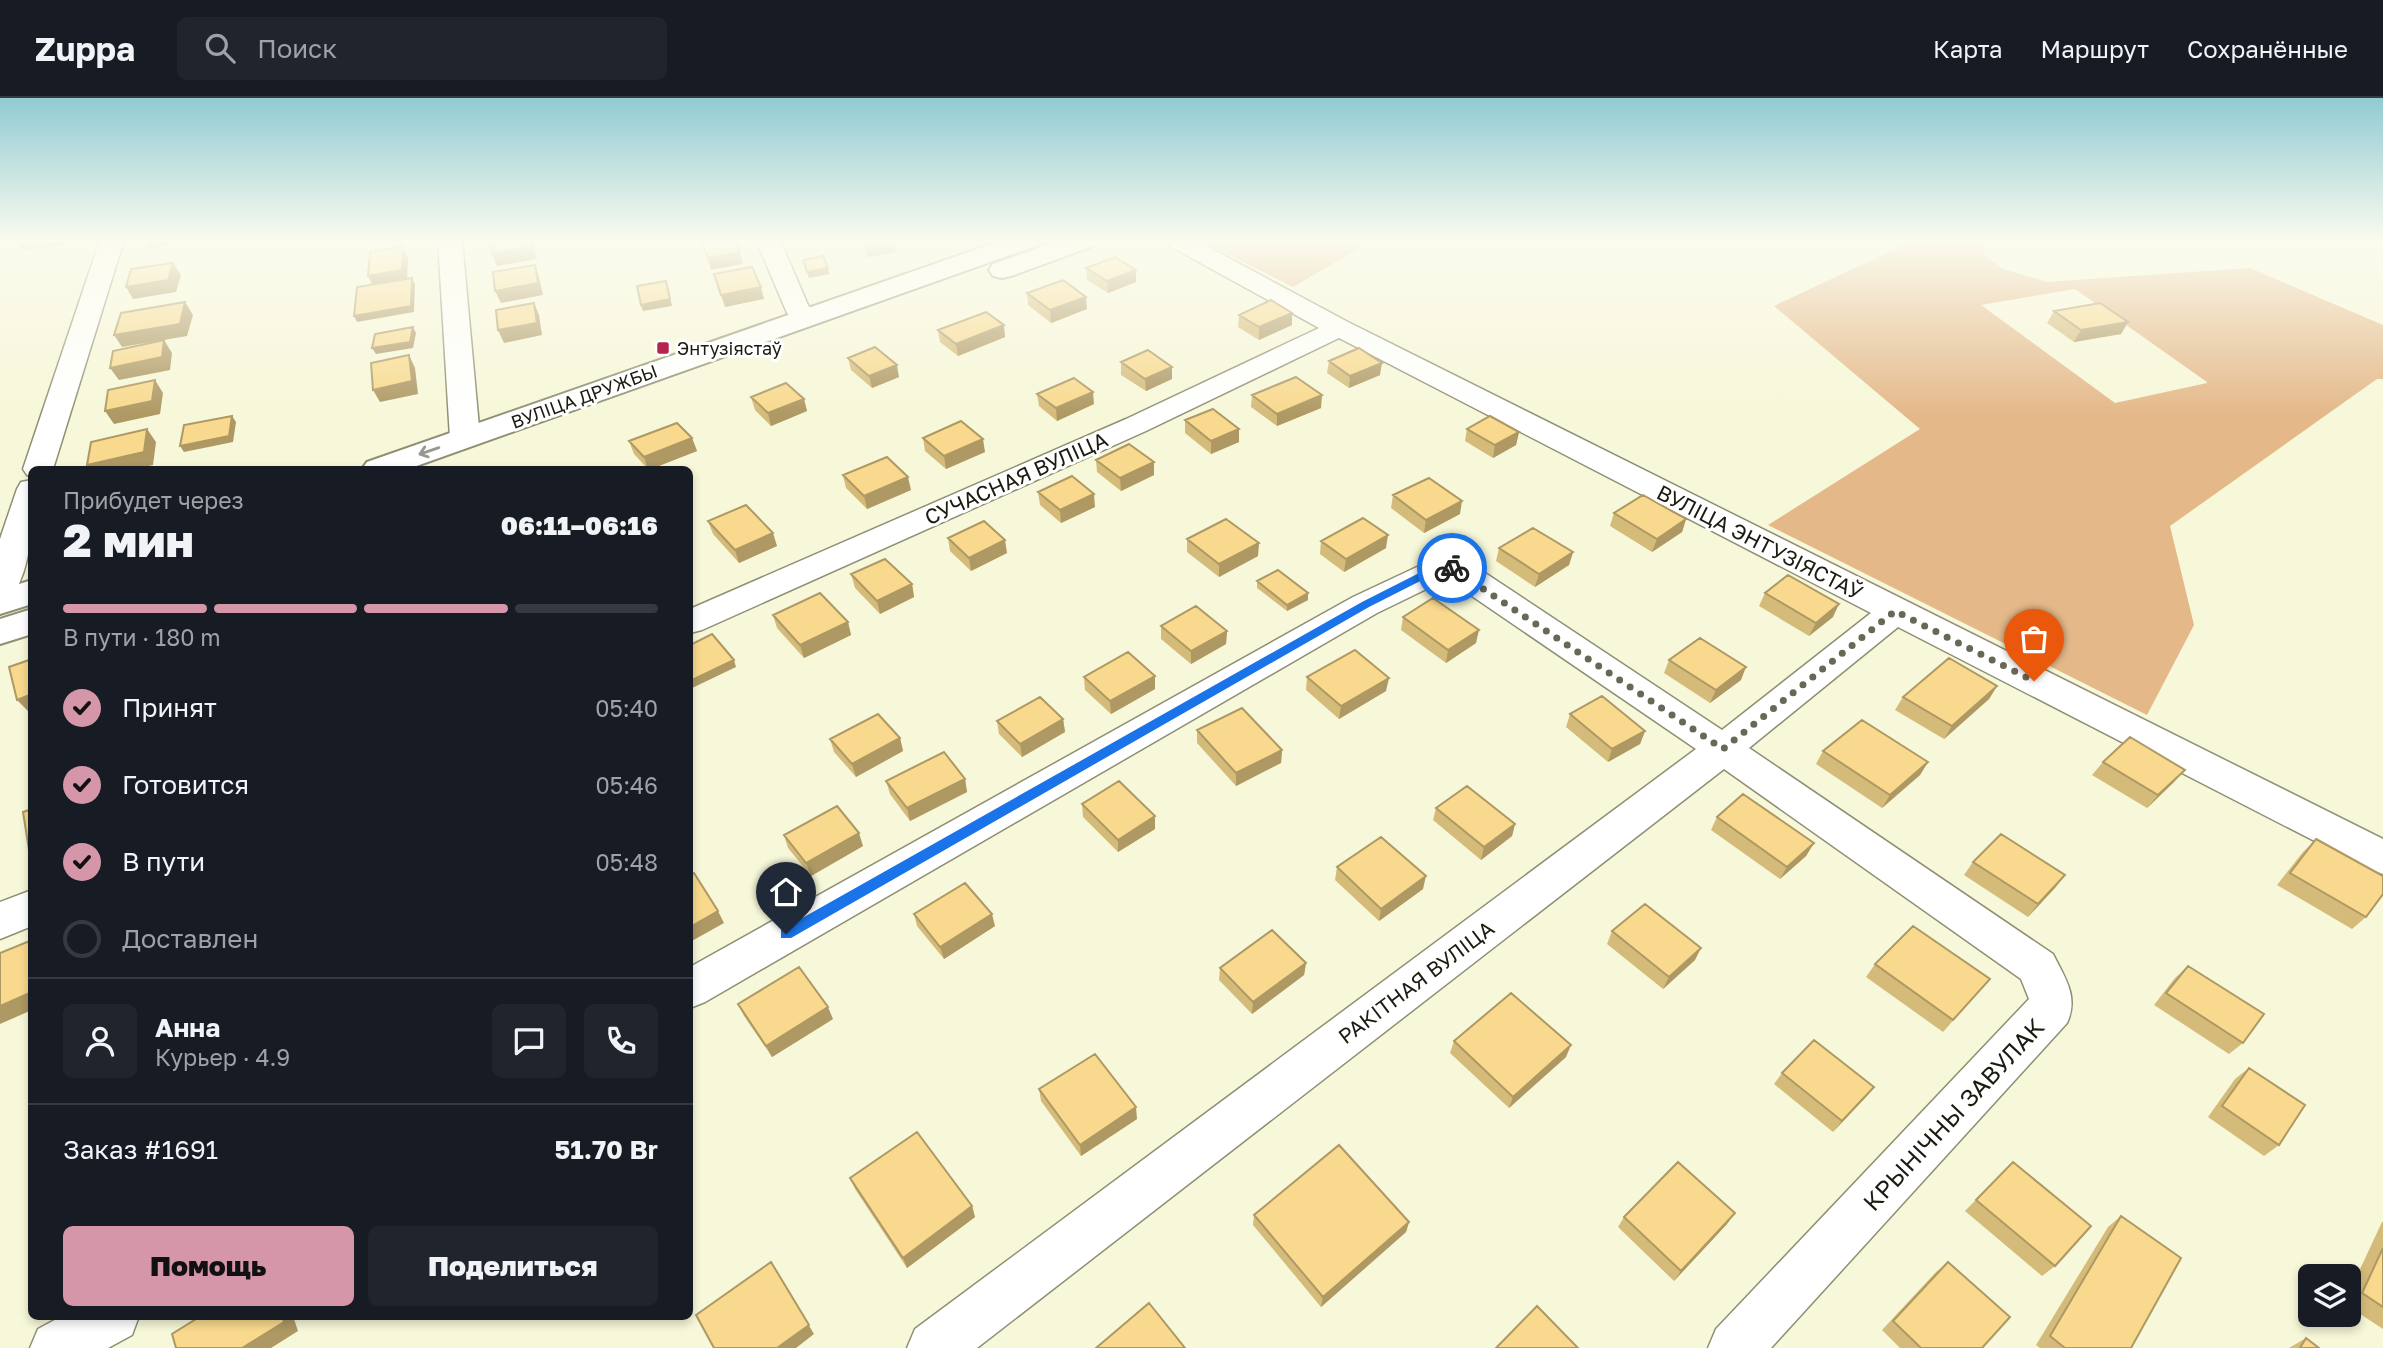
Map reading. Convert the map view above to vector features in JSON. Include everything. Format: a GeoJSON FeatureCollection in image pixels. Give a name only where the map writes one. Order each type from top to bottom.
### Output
{"type":"FeatureCollection","features":[{"type":"Feature","properties":{"kind":"main road","name":"ВУЛІЦА ДРУЖБЫ"},"geometry":{"type":"LineString","coordinates":[[387,466],[859,298]]}},
{"type":"Feature","properties":{"kind":"main road","name":"ВУЛІЦА ДРУЖБЫ"},"geometry":{"type":"LineString","coordinates":[[459,466],[925,298]]}},
{"type":"Feature","properties":{"kind":"main road"},"geometry":{"type":"LineString","coordinates":[[0,602],[28,592]]}},
{"type":"Feature","properties":{"kind":"main road"},"geometry":{"type":"LineString","coordinates":[[0,632],[28,622]]}},
{"type":"Feature","properties":{"kind":"street"},"geometry":{"type":"LineString","coordinates":[[39,466],[93,298]]}},
{"type":"Feature","properties":{"kind":"street"},"geometry":{"type":"LineString","coordinates":[[455,298],[466,438]]}},
{"type":"Feature","properties":{"kind":"street"},"geometry":{"type":"LineString","coordinates":[[792,298],[796,308],[805,317]]}},
{"type":"Feature","properties":{"kind":"street","name":"ВУЛІЦА ЭНТУЗІЯСТАЎ"},"geometry":{"type":"LineString","coordinates":[[1284,298],[2383,858]]}},
{"type":"Feature","properties":{"kind":"street","name":"СУЧАСНАЯ ВУЛІЦА"},"geometry":{"type":"LineString","coordinates":[[693,621],[1136,425],[1339,328]]}},
{"type":"Feature","properties":{"kind":"street"},"geometry":{"type":"LineString","coordinates":[[0,589],[28,502]]}},
{"type":"Feature","properties":{"kind":"street","name":"КРЫНІЧНЫ ЗАВУЛАК"},"geometry":{"type":"LineString","coordinates":[[693,987],[1366,605],[1434,569],[1447,566],[1723,749],[2039,967],[2051,999],[2051,1009],[1735,1348]]}},
{"type":"Feature","properties":{"kind":"street","name":"РАКІТНАЯ ВУЛІЦА"},"geometry":{"type":"LineString","coordinates":[[934,1348],[1723,749],[1895,611]]}},
{"type":"Feature","properties":{"kind":"street"},"geometry":{"type":"LineString","coordinates":[[0,921],[28,909]]}},
{"type":"Feature","properties":{"kind":"street"},"geometry":{"type":"LineString","coordinates":[[57,1348],[106,1320]]}},
{"type":"Feature","properties":{"kind":"shaded area"},"geometry":{"type":"Polygon","coordinates":[[[1790,298],[2020,298],[1981,305],[2115,403],[2207,382],[2088,298],[2321,298],[2383,325],[2383,379],[2377,379],[2170,526],[2194,625],[2147,715],[1768,525],[1920,429],[1774,306],[1790,298]]]}},
{"type":"Feature","properties":{"kind":"building"},"geometry":{"type":"Polygon","coordinates":[[[356,298],[411,298],[411,306],[354,316],[356,298]]]}},
{"type":"Feature","properties":{"kind":"building"},"geometry":{"type":"Polygon","coordinates":[[[640,298],[670,299],[641,305],[640,298]]]}},
{"type":"Feature","properties":{"kind":"building"},"geometry":{"type":"Polygon","coordinates":[[[1034,298],[1082,298],[1050,310],[1034,298]]]}},
{"type":"Feature","properties":{"kind":"building"},"geometry":{"type":"Polygon","coordinates":[[[1271,300],[1292,313],[1259,327],[1239,315],[1271,300]]]}},
{"type":"Feature","properties":{"kind":"building"},"geometry":{"type":"Polygon","coordinates":[[[185,302],[180,324],[114,335],[121,313],[185,302]]]}},
{"type":"Feature","properties":{"kind":"building"},"geometry":{"type":"Polygon","coordinates":[[[534,303],[537,323],[498,330],[496,310],[534,303]]]}},
{"type":"Feature","properties":{"kind":"building"},"geometry":{"type":"Polygon","coordinates":[[[2100,303],[2128,322],[2081,330],[2054,311],[2100,303]]]}},
{"type":"Feature","properties":{"kind":"building"},"geometry":{"type":"Polygon","coordinates":[[[986,312],[1004,325],[956,344],[938,330],[986,312]]]}},
{"type":"Feature","properties":{"kind":"building"},"geometry":{"type":"Polygon","coordinates":[[[413,327],[410,342],[372,348],[375,334],[413,327]]]}},
{"type":"Feature","properties":{"kind":"building"},"geometry":{"type":"Polygon","coordinates":[[[164,340],[162,357],[110,368],[113,351],[164,340]]]}},
{"type":"Feature","properties":{"kind":"building"},"geometry":{"type":"Polygon","coordinates":[[[875,347],[897,365],[869,376],[848,358],[875,347]]]}},
{"type":"Feature","properties":{"kind":"building"},"geometry":{"type":"Polygon","coordinates":[[[1359,348],[1382,363],[1350,376],[1329,361],[1359,348]]]}},
{"type":"Feature","properties":{"kind":"building"},"geometry":{"type":"Polygon","coordinates":[[[1148,350],[1172,367],[1145,379],[1121,362],[1148,350]]]}},
{"type":"Feature","properties":{"kind":"building"},"geometry":{"type":"Polygon","coordinates":[[[409,355],[412,381],[373,390],[371,363],[409,355]]]}},
{"type":"Feature","properties":{"kind":"building"},"geometry":{"type":"Polygon","coordinates":[[[1296,377],[1322,395],[1277,414],[1252,395],[1296,377]]]}},
{"type":"Feature","properties":{"kind":"building"},"geometry":{"type":"Polygon","coordinates":[[[1074,378],[1093,392],[1056,408],[1037,394],[1074,378]]]}},
{"type":"Feature","properties":{"kind":"building"},"geometry":{"type":"Polygon","coordinates":[[[155,380],[152,401],[105,411],[108,390],[155,380]]]}},
{"type":"Feature","properties":{"kind":"building"},"geometry":{"type":"Polygon","coordinates":[[[786,383],[804,399],[768,413],[751,397],[786,383]]]}},
{"type":"Feature","properties":{"kind":"building"},"geometry":{"type":"Polygon","coordinates":[[[1213,409],[1239,429],[1211,441],[1185,420],[1213,409]]]}},
{"type":"Feature","properties":{"kind":"building"},"geometry":{"type":"Polygon","coordinates":[[[232,416],[229,436],[180,446],[184,425],[232,416]]]}},
{"type":"Feature","properties":{"kind":"building"},"geometry":{"type":"Polygon","coordinates":[[[1490,416],[1519,432],[1495,445],[1467,429],[1490,416]]]}},
{"type":"Feature","properties":{"kind":"building"},"geometry":{"type":"Polygon","coordinates":[[[961,421],[983,439],[944,456],[923,438],[961,421]]]}},
{"type":"Feature","properties":{"kind":"building"},"geometry":{"type":"Polygon","coordinates":[[[677,423],[692,438],[644,457],[629,441],[677,423]]]}},
{"type":"Feature","properties":{"kind":"building"},"geometry":{"type":"Polygon","coordinates":[[[147,429],[144,452],[87,465],[91,442],[147,429]]]}},
{"type":"Feature","properties":{"kind":"building"},"geometry":{"type":"Polygon","coordinates":[[[1129,444],[1154,462],[1120,478],[1096,460],[1129,444]]]}},
{"type":"Feature","properties":{"kind":"building"},"geometry":{"type":"Polygon","coordinates":[[[887,457],[908,477],[864,496],[843,475],[887,457]]]}},
{"type":"Feature","properties":{"kind":"building"},"geometry":{"type":"Polygon","coordinates":[[[1072,476],[1094,494],[1060,510],[1038,492],[1072,476]]]}},
{"type":"Feature","properties":{"kind":"building"},"geometry":{"type":"Polygon","coordinates":[[[1429,478],[1462,501],[1426,520],[1393,495],[1429,478]]]}},
{"type":"Feature","properties":{"kind":"building"},"geometry":{"type":"Polygon","coordinates":[[[1643,495],[1686,519],[1657,539],[1614,513],[1643,495]]]}},
{"type":"Feature","properties":{"kind":"building"},"geometry":{"type":"Polygon","coordinates":[[[746,505],[773,533],[735,550],[708,521],[746,505]]]}},
{"type":"Feature","properties":{"kind":"building"},"geometry":{"type":"Polygon","coordinates":[[[1363,518],[1388,535],[1346,559],[1321,541],[1363,518]]]}},
{"type":"Feature","properties":{"kind":"building"},"geometry":{"type":"Polygon","coordinates":[[[1226,519],[1259,543],[1219,564],[1187,539],[1226,519]]]}},
{"type":"Feature","properties":{"kind":"building"},"geometry":{"type":"Polygon","coordinates":[[[984,521],[1005,540],[969,558],[948,538],[984,521]]]}},
{"type":"Feature","properties":{"kind":"building"},"geometry":{"type":"Polygon","coordinates":[[[1533,528],[1573,552],[1539,574],[1499,548],[1533,528]]]}},
{"type":"Feature","properties":{"kind":"building"},"geometry":{"type":"Polygon","coordinates":[[[885,559],[912,584],[877,601],[851,574],[885,559]]]}},
{"type":"Feature","properties":{"kind":"building"},"geometry":{"type":"Polygon","coordinates":[[[1278,570],[1308,593],[1287,605],[1257,581],[1278,570]]]}},
{"type":"Feature","properties":{"kind":"building"},"geometry":{"type":"Polygon","coordinates":[[[1788,575],[1839,604],[1816,623],[1765,593],[1788,575]]]}},
{"type":"Feature","properties":{"kind":"building"},"geometry":{"type":"Polygon","coordinates":[[[820,593],[848,622],[800,645],[773,615],[820,593]]]}},
{"type":"Feature","properties":{"kind":"building"},"geometry":{"type":"Polygon","coordinates":[[[1433,598],[1479,630],[1448,650],[1403,617],[1433,598]]]}},
{"type":"Feature","properties":{"kind":"building"},"geometry":{"type":"Polygon","coordinates":[[[1196,606],[1227,631],[1191,651],[1161,626],[1196,606]]]}},
{"type":"Feature","properties":{"kind":"building"},"geometry":{"type":"Polygon","coordinates":[[[712,634],[734,660],[693,680],[693,644],[712,634]]]}},
{"type":"Feature","properties":{"kind":"building"},"geometry":{"type":"Polygon","coordinates":[[[1700,638],[1746,667],[1716,690],[1669,660],[1700,638]]]}},
{"type":"Feature","properties":{"kind":"building"},"geometry":{"type":"Polygon","coordinates":[[[1355,650],[1389,678],[1341,706],[1307,677],[1355,650]]]}},
{"type":"Feature","properties":{"kind":"building"},"geometry":{"type":"Polygon","coordinates":[[[1128,652],[1155,676],[1110,701],[1084,677],[1128,652]]]}},
{"type":"Feature","properties":{"kind":"building"},"geometry":{"type":"Polygon","coordinates":[[[1949,658],[1997,686],[1952,726],[1903,697],[1949,658]]]}},
{"type":"Feature","properties":{"kind":"building"},"geometry":{"type":"Polygon","coordinates":[[[28,660],[28,696],[17,700],[9,667],[28,660]]]}},
{"type":"Feature","properties":{"kind":"building"},"geometry":{"type":"Polygon","coordinates":[[[1602,696],[1645,731],[1612,749],[1570,714],[1602,696]]]}},
{"type":"Feature","properties":{"kind":"building"},"geometry":{"type":"Polygon","coordinates":[[[1040,697],[1063,719],[1020,744],[997,721],[1040,697]]]}},
{"type":"Feature","properties":{"kind":"building"},"geometry":{"type":"Polygon","coordinates":[[[1242,708],[1282,750],[1236,773],[1197,730],[1242,708]]]}},
{"type":"Feature","properties":{"kind":"building"},"geometry":{"type":"Polygon","coordinates":[[[878,714],[900,738],[852,764],[830,739],[878,714]]]}},
{"type":"Feature","properties":{"kind":"building"},"geometry":{"type":"Polygon","coordinates":[[[1862,720],[1928,762],[1890,795],[1823,751],[1862,720]]]}},
{"type":"Feature","properties":{"kind":"building"},"geometry":{"type":"Polygon","coordinates":[[[2130,737],[2185,770],[2158,795],[2103,762],[2130,737]]]}},
{"type":"Feature","properties":{"kind":"building"},"geometry":{"type":"Polygon","coordinates":[[[944,752],[965,779],[907,808],[886,781],[944,752]]]}},
{"type":"Feature","properties":{"kind":"building"},"geometry":{"type":"Polygon","coordinates":[[[1119,781],[1155,816],[1118,840],[1082,804],[1119,781]]]}},
{"type":"Feature","properties":{"kind":"building"},"geometry":{"type":"Polygon","coordinates":[[[1467,786],[1515,824],[1484,847],[1436,808],[1467,786]]]}},
{"type":"Feature","properties":{"kind":"building"},"geometry":{"type":"Polygon","coordinates":[[[1743,794],[1814,843],[1787,867],[1717,817],[1743,794]]]}},
{"type":"Feature","properties":{"kind":"building"},"geometry":{"type":"Polygon","coordinates":[[[837,806],[859,833],[806,863],[784,835],[837,806]]]}},
{"type":"Feature","properties":{"kind":"building"},"geometry":{"type":"Polygon","coordinates":[[[28,810],[28,844],[23,812],[28,810]]]}},
{"type":"Feature","properties":{"kind":"building"},"geometry":{"type":"Polygon","coordinates":[[[2001,834],[2065,875],[2038,904],[1973,862],[2001,834]]]}},
{"type":"Feature","properties":{"kind":"building"},"geometry":{"type":"Polygon","coordinates":[[[1381,837],[1426,876],[1381,909],[1337,867],[1381,837]]]}},
{"type":"Feature","properties":{"kind":"building"},"geometry":{"type":"Polygon","coordinates":[[[2316,839],[2383,876],[2383,894],[2366,917],[2290,873],[2316,839]]]}},
{"type":"Feature","properties":{"kind":"building"},"geometry":{"type":"Polygon","coordinates":[[[693,874],[718,911],[693,925],[693,874]]]}},
{"type":"Feature","properties":{"kind":"building"},"geometry":{"type":"Polygon","coordinates":[[[965,883],[992,914],[940,947],[914,914],[965,883]]]}},
{"type":"Feature","properties":{"kind":"building"},"geometry":{"type":"Polygon","coordinates":[[[1645,904],[1701,948],[1669,977],[1612,931],[1645,904]]]}},
{"type":"Feature","properties":{"kind":"building"},"geometry":{"type":"Polygon","coordinates":[[[1913,926],[1990,979],[1953,1020],[1875,964],[1913,926]]]}},
{"type":"Feature","properties":{"kind":"building"},"geometry":{"type":"Polygon","coordinates":[[[1272,930],[1306,963],[1253,1002],[1220,968],[1272,930]]]}},
{"type":"Feature","properties":{"kind":"building"},"geometry":{"type":"Polygon","coordinates":[[[28,942],[28,994],[0,1006],[0,953],[28,942]]]}},
{"type":"Feature","properties":{"kind":"building"},"geometry":{"type":"Polygon","coordinates":[[[2188,966],[2264,1014],[2243,1043],[2166,993],[2188,966]]]}},
{"type":"Feature","properties":{"kind":"building"},"geometry":{"type":"Polygon","coordinates":[[[799,967],[828,1007],[766,1046],[738,1004],[799,967]]]}},
{"type":"Feature","properties":{"kind":"building"},"geometry":{"type":"Polygon","coordinates":[[[1511,993],[1571,1045],[1513,1097],[1454,1041],[1511,993]]]}},
{"type":"Feature","properties":{"kind":"building"},"geometry":{"type":"Polygon","coordinates":[[[1814,1040],[1874,1087],[1842,1121],[1782,1073],[1814,1040]]]}},
{"type":"Feature","properties":{"kind":"building"},"geometry":{"type":"Polygon","coordinates":[[[1095,1054],[1136,1107],[1080,1145],[1039,1089],[1095,1054]]]}},
{"type":"Feature","properties":{"kind":"building"},"geometry":{"type":"Polygon","coordinates":[[[2249,1068],[2305,1105],[2279,1145],[2222,1106],[2249,1068]]]}},
{"type":"Feature","properties":{"kind":"building"},"geometry":{"type":"Polygon","coordinates":[[[917,1132],[972,1206],[903,1258],[850,1178],[917,1132]]]}},
{"type":"Feature","properties":{"kind":"building"},"geometry":{"type":"Polygon","coordinates":[[[1339,1145],[1409,1222],[1323,1297],[1254,1215],[1339,1145]]]}},
{"type":"Feature","properties":{"kind":"building"},"geometry":{"type":"Polygon","coordinates":[[[1678,1162],[1735,1213],[1681,1271],[1624,1217],[1678,1162]]]}},
{"type":"Feature","properties":{"kind":"building"},"geometry":{"type":"Polygon","coordinates":[[[2013,1162],[2091,1226],[2055,1266],[1976,1200],[2013,1162]]]}},
{"type":"Feature","properties":{"kind":"building"},"geometry":{"type":"Polygon","coordinates":[[[2121,1216],[2181,1258],[2131,1348],[2065,1348],[2050,1336],[2121,1216]]]}},
{"type":"Feature","properties":{"kind":"building"},"geometry":{"type":"Polygon","coordinates":[[[2383,1248],[2383,1307],[2362,1293],[2383,1248]]]}},
{"type":"Feature","properties":{"kind":"building"},"geometry":{"type":"Polygon","coordinates":[[[771,1262],[809,1325],[777,1348],[714,1348],[696,1315],[771,1262]]]}},
{"type":"Feature","properties":{"kind":"building"},"geometry":{"type":"Polygon","coordinates":[[[1948,1262],[2010,1317],[1982,1348],[1921,1348],[1893,1321],[1948,1262]]]}},
{"type":"Feature","properties":{"kind":"building"},"geometry":{"type":"Polygon","coordinates":[[[1149,1303],[1185,1348],[1096,1348],[1149,1303]]]}},
{"type":"Feature","properties":{"kind":"building"},"geometry":{"type":"Polygon","coordinates":[[[1537,1306],[1578,1348],[1496,1348],[1537,1306]]]}},
{"type":"Feature","properties":{"kind":"building"},"geometry":{"type":"Polygon","coordinates":[[[195,1320],[284,1322],[242,1348],[176,1348],[172,1334],[195,1320]]]}},
{"type":"Feature","properties":{"kind":"building"},"geometry":{"type":"Polygon","coordinates":[[[2306,1338],[2319,1348],[2300,1348],[2306,1338]]]}},
{"type":"Feature","properties":{"kind":"way so far"},"geometry":{"type":"LineString","coordinates":[[1452,568],[1723,749],[1895,611],[2034,681]]}},
{"type":"Feature","properties":{"kind":"place","name":"Энтузіястаў"},"geometry":{"type":"Point","coordinates":[663,348]}},
{"type":"Feature","properties":{"kind":"route"},"geometry":{"type":"LineString","coordinates":[[786,934],[1366,605],[1434,569],[1447,566],[1452,568]]}}]}
